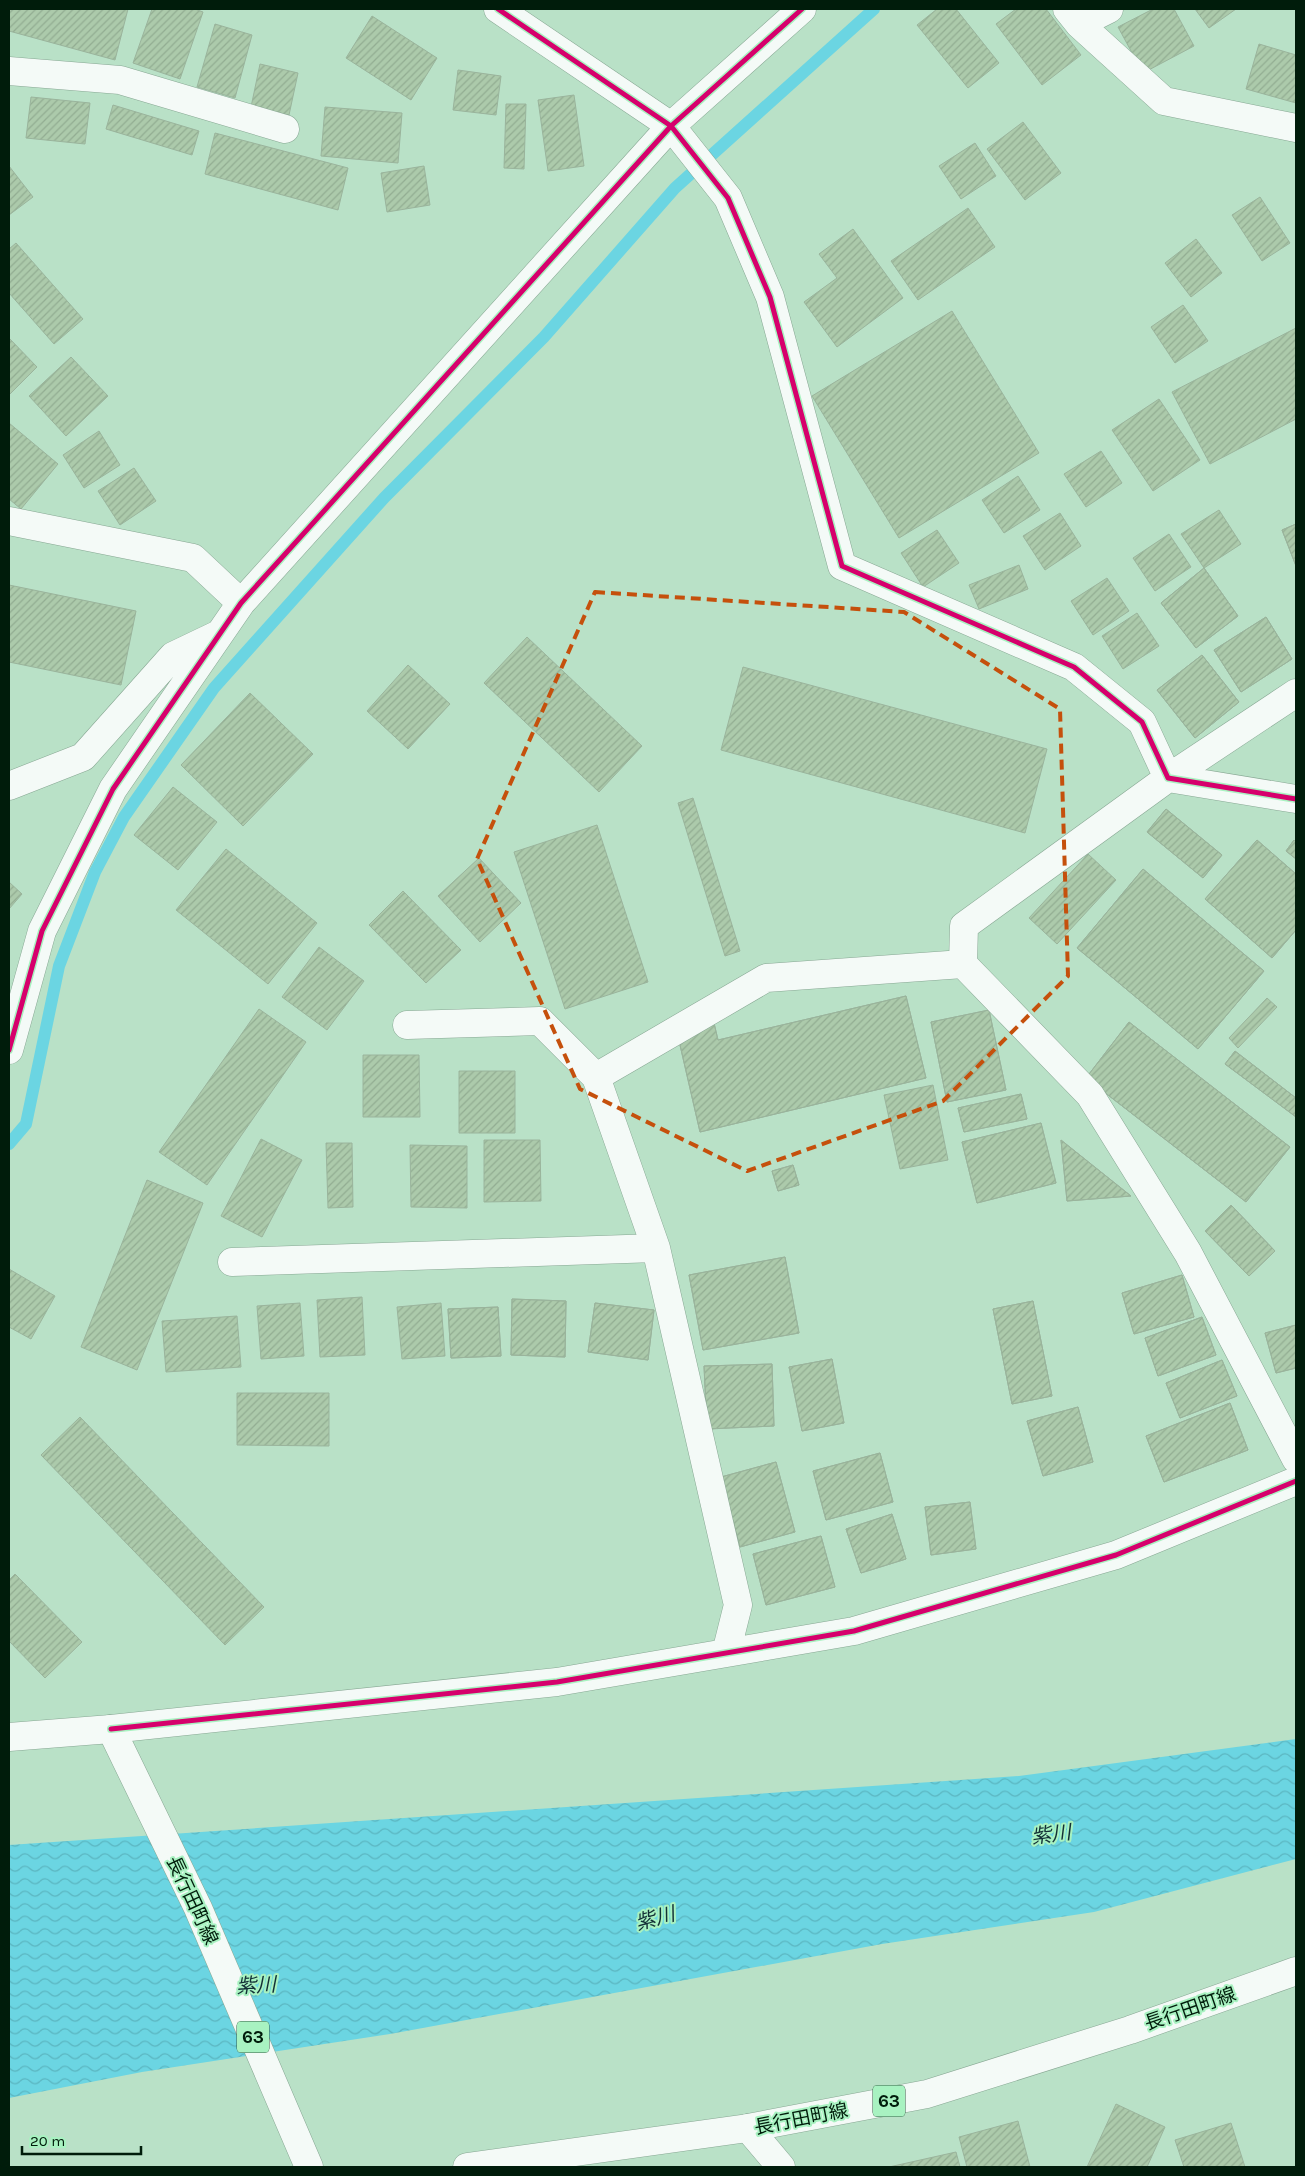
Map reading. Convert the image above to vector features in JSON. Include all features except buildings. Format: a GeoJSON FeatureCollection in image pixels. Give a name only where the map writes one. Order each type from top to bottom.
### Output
{"type":"FeatureCollection","features":[{"type":"Feature","properties":{"kind":"street"},"geometry":{"type":"LineString","coordinates":[[498,9],[671,126],[728,198],[770,297],[842,566],[1074,667],[1142,722],[1168,778]]}},
{"type":"Feature","properties":{"kind":"street"},"geometry":{"type":"LineString","coordinates":[[9,1050],[42,931],[109,798],[240,603],[671,126],[802,9]]}},
{"type":"Feature","properties":{"kind":"street"},"geometry":{"type":"LineString","coordinates":[[1073,16],[1109,9]]}},
{"type":"Feature","properties":{"kind":"street"},"geometry":{"type":"LineString","coordinates":[[1073,16],[1164,101],[1296,128]]}},
{"type":"Feature","properties":{"kind":"street"},"geometry":{"type":"LineString","coordinates":[[9,71],[120,80],[285,129]]}},
{"type":"Feature","properties":{"kind":"street"},"geometry":{"type":"LineString","coordinates":[[9,521],[193,558],[240,603]]}},
{"type":"Feature","properties":{"kind":"street"},"geometry":{"type":"LineString","coordinates":[[9,786],[83,757],[173,656],[219,634]]}},
{"type":"Feature","properties":{"kind":"street"},"geometry":{"type":"LineString","coordinates":[[1296,693],[1168,778],[964,926],[964,964],[1090,1095],[1188,1253],[1296,1459]]}},
{"type":"Feature","properties":{"kind":"street"},"geometry":{"type":"LineString","coordinates":[[1168,778],[1296,799]]}},
{"type":"Feature","properties":{"kind":"street"},"geometry":{"type":"LineString","coordinates":[[596,1077],[766,978],[964,964]]}},
{"type":"Feature","properties":{"kind":"street"},"geometry":{"type":"LineString","coordinates":[[407,1025],[540,1021],[596,1077],[656,1248],[738,1605],[726,1653]]}},
{"type":"Feature","properties":{"kind":"street"},"geometry":{"type":"LineString","coordinates":[[232,1262],[656,1248]]}},
{"type":"Feature","properties":{"kind":"street"},"geometry":{"type":"LineString","coordinates":[[9,1737],[111,1729],[557,1682],[854,1632],[1116,1555],[1296,1480]]}},
{"type":"Feature","properties":{"kind":"street","name":"長行田町線"},"geometry":{"type":"LineString","coordinates":[[111,1729],[198,1908],[308,2166]]}},
{"type":"Feature","properties":{"kind":"street","name":"長行田町線"},"geometry":{"type":"LineString","coordinates":[[467,2167],[748,2128],[927,2094],[1130,2030],[1296,1971]]}},
{"type":"Feature","properties":{"kind":"street"},"geometry":{"type":"LineString","coordinates":[[748,2128],[781,2167]]}},
{"type":"Feature","properties":{"kind":"highlighted area"},"geometry":{"type":"Polygon","coordinates":[[[595,592],[904,612],[1060,709],[1068,976],[943,1101],[747,1171],[580,1089],[477,859],[595,592]]]}},
{"type":"Feature","properties":{"kind":"water","name":"紫川"},"geometry":{"type":"Polygon","coordinates":[[[1296,1739],[1296,1859],[1094,1912],[882,1944],[390,2034],[142,2072],[9,2098],[9,1845],[1019,1776],[1296,1739]]]}},
{"type":"Feature","properties":{"kind":"waterway"},"geometry":{"type":"LineString","coordinates":[[9,1144],[26,1124],[59,966],[95,872],[124,817],[214,688],[384,498],[544,337],[675,188],[874,9]]}},
{"type":"Feature","properties":{"kind":"cycle path"},"geometry":{"type":"LineString","coordinates":[[498,9],[671,126],[728,198],[770,297],[842,566],[1074,667],[1142,722],[1168,778],[1296,799]]}},
{"type":"Feature","properties":{"kind":"cycle path"},"geometry":{"type":"LineString","coordinates":[[9,1050],[42,931],[113,789],[241,603],[671,126],[802,9]]}},
{"type":"Feature","properties":{"kind":"cycle path"},"geometry":{"type":"LineString","coordinates":[[111,1729],[557,1682],[854,1631],[1116,1555],[1296,1481]]}}]}
